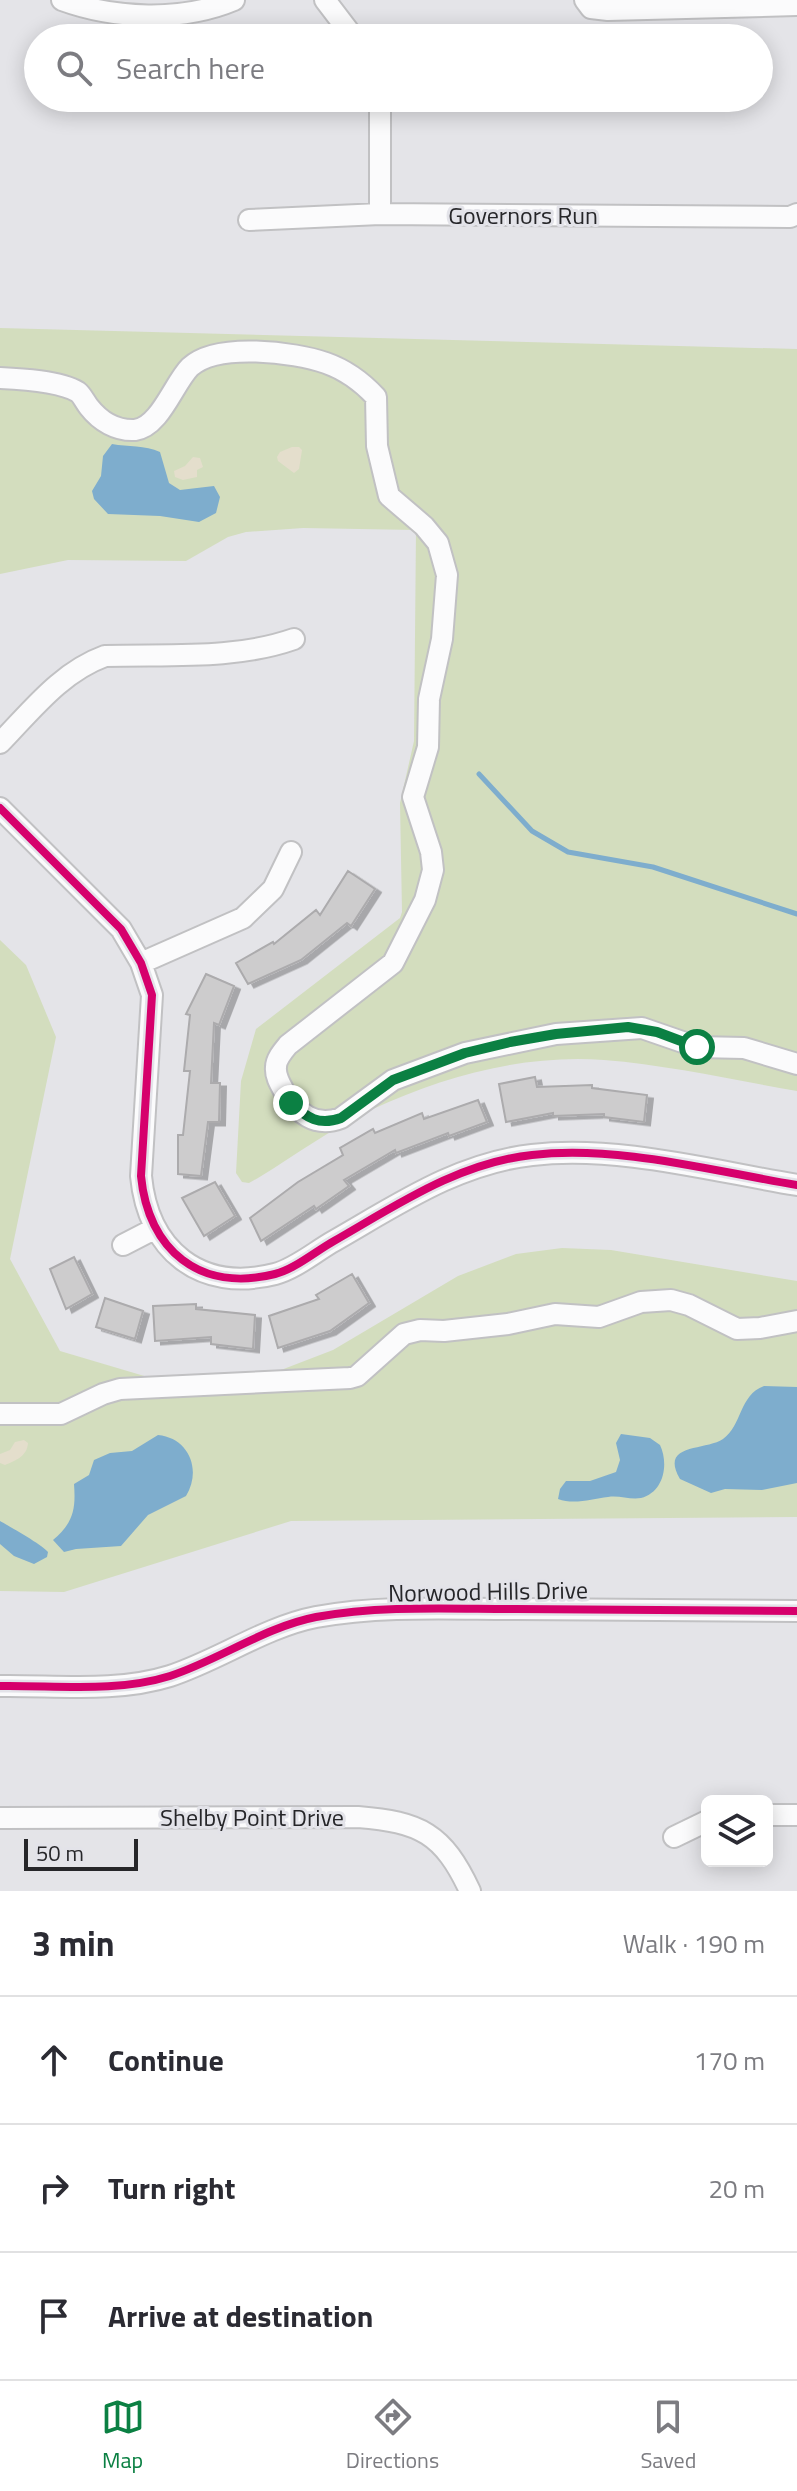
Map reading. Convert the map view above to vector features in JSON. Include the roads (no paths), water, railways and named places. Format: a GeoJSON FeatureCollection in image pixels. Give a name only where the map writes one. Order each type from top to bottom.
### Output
{"type":"FeatureCollection","features":[{"type":"Feature","properties":{"kind":"street"},"geometry":{"type":"LineString","coordinates":[[62,0],[81,7],[140,16],[205,8],[234,0]]}},
{"type":"Feature","properties":{"kind":"street"},"geometry":{"type":"LineString","coordinates":[[325,0],[343,24]]}},
{"type":"Feature","properties":{"kind":"street"},"geometry":{"type":"LineString","coordinates":[[585,0],[591,8],[608,10],[797,5]]}},
{"type":"Feature","properties":{"kind":"street"},"geometry":{"type":"LineString","coordinates":[[380,112],[380,214]]}},
{"type":"Feature","properties":{"kind":"street","name":"Governors Run"},"geometry":{"type":"LineString","coordinates":[[249,220],[380,214],[790,217],[797,214]]}},
{"type":"Feature","properties":{"kind":"street"},"geometry":{"type":"LineString","coordinates":[[0,378],[32,380],[79,393],[102,422],[122,429],[138,430],[154,420],[191,367],[214,355],[253,352],[293,354],[329,364],[361,381],[376,397],[377,446],[389,496],[424,526],[438,543],[447,575],[442,639],[429,699],[428,747],[413,797],[431,852],[433,870],[425,900],[393,963],[282,1052],[275,1067],[278,1080],[291,1103],[305,1116],[316,1121],[333,1121],[379,1088],[405,1075],[465,1053],[556,1034],[642,1028],[697,1047],[744,1048],[797,1064]]}},
{"type":"Feature","properties":{"kind":"street"},"geometry":{"type":"LineString","coordinates":[[0,743],[67,674],[85,663],[105,656],[243,652],[294,639]]}},
{"type":"Feature","properties":{"kind":"street"},"geometry":{"type":"LineString","coordinates":[[0,808],[121,929],[141,963],[152,995],[141,1176],[144,1203],[154,1229],[167,1248],[200,1271],[240,1279],[278,1273],[447,1177],[531,1155],[605,1154],[797,1185]]}},
{"type":"Feature","properties":{"kind":"street"},"geometry":{"type":"LineString","coordinates":[[141,963],[243,918],[273,889],[291,852]]}},
{"type":"Feature","properties":{"kind":"street"},"geometry":{"type":"LineString","coordinates":[[123,1245],[154,1229]]}},
{"type":"Feature","properties":{"kind":"street"},"geometry":{"type":"LineString","coordinates":[[0,1414],[61,1414],[120,1389],[350,1378],[357,1376],[404,1334],[420,1330],[475,1328],[555,1314],[599,1317],[629,1305],[652,1301],[684,1303],[704,1315],[742,1330],[797,1321]]}},
{"type":"Feature","properties":{"kind":"street","name":"Norwood Hills Drive"},"geometry":{"type":"LineString","coordinates":[[0,1686],[110,1685],[169,1676],[265,1634],[331,1615],[423,1609],[797,1611]]}},
{"type":"Feature","properties":{"kind":"street"},"geometry":{"type":"LineString","coordinates":[[773,1815],[797,1815]]}},
{"type":"Feature","properties":{"kind":"street","name":"Shelby Point Drive"},"geometry":{"type":"LineString","coordinates":[[0,1818],[358,1817],[394,1820],[417,1828],[442,1846],[457,1864],[470,1891]]}},
{"type":"Feature","properties":{"kind":"street"},"geometry":{"type":"LineString","coordinates":[[674,1837],[701,1824]]}},
{"type":"Feature","properties":{"kind":"water"},"geometry":{"type":"Polygon","coordinates":[[[112,444],[160,452],[169,483],[180,490],[214,486],[220,497],[216,513],[199,522],[160,516],[108,514],[94,499],[92,491],[101,476],[103,456],[112,444]]]}},
{"type":"Feature","properties":{"kind":"water"},"geometry":{"type":"Polygon","coordinates":[[[764,1386],[797,1387],[797,1483],[762,1490],[725,1489],[711,1493],[680,1479],[675,1459],[687,1450],[723,1439],[734,1426],[750,1396],[764,1386]]]}},
{"type":"Feature","properties":{"kind":"water"},"geometry":{"type":"Polygon","coordinates":[[[621,1434],[650,1438],[660,1445],[664,1469],[655,1490],[641,1498],[612,1497],[577,1502],[558,1499],[566,1481],[590,1481],[616,1472],[620,1460],[616,1443],[621,1434]]]}},
{"type":"Feature","properties":{"kind":"water"},"geometry":{"type":"Polygon","coordinates":[[[158,1435],[178,1442],[190,1457],[193,1476],[186,1496],[148,1515],[121,1546],[64,1552],[53,1540],[72,1515],[74,1484],[89,1475],[94,1460],[110,1453],[132,1451],[158,1435]]]}},
{"type":"Feature","properties":{"kind":"water"},"geometry":{"type":"Polygon","coordinates":[[[0,1521],[45,1549],[47,1557],[34,1564],[14,1556],[0,1544],[0,1521]]]}},
{"type":"Feature","properties":{"kind":"waterway"},"geometry":{"type":"LineString","coordinates":[[479,774],[532,831],[568,852],[653,867],[797,914]]}}]}
